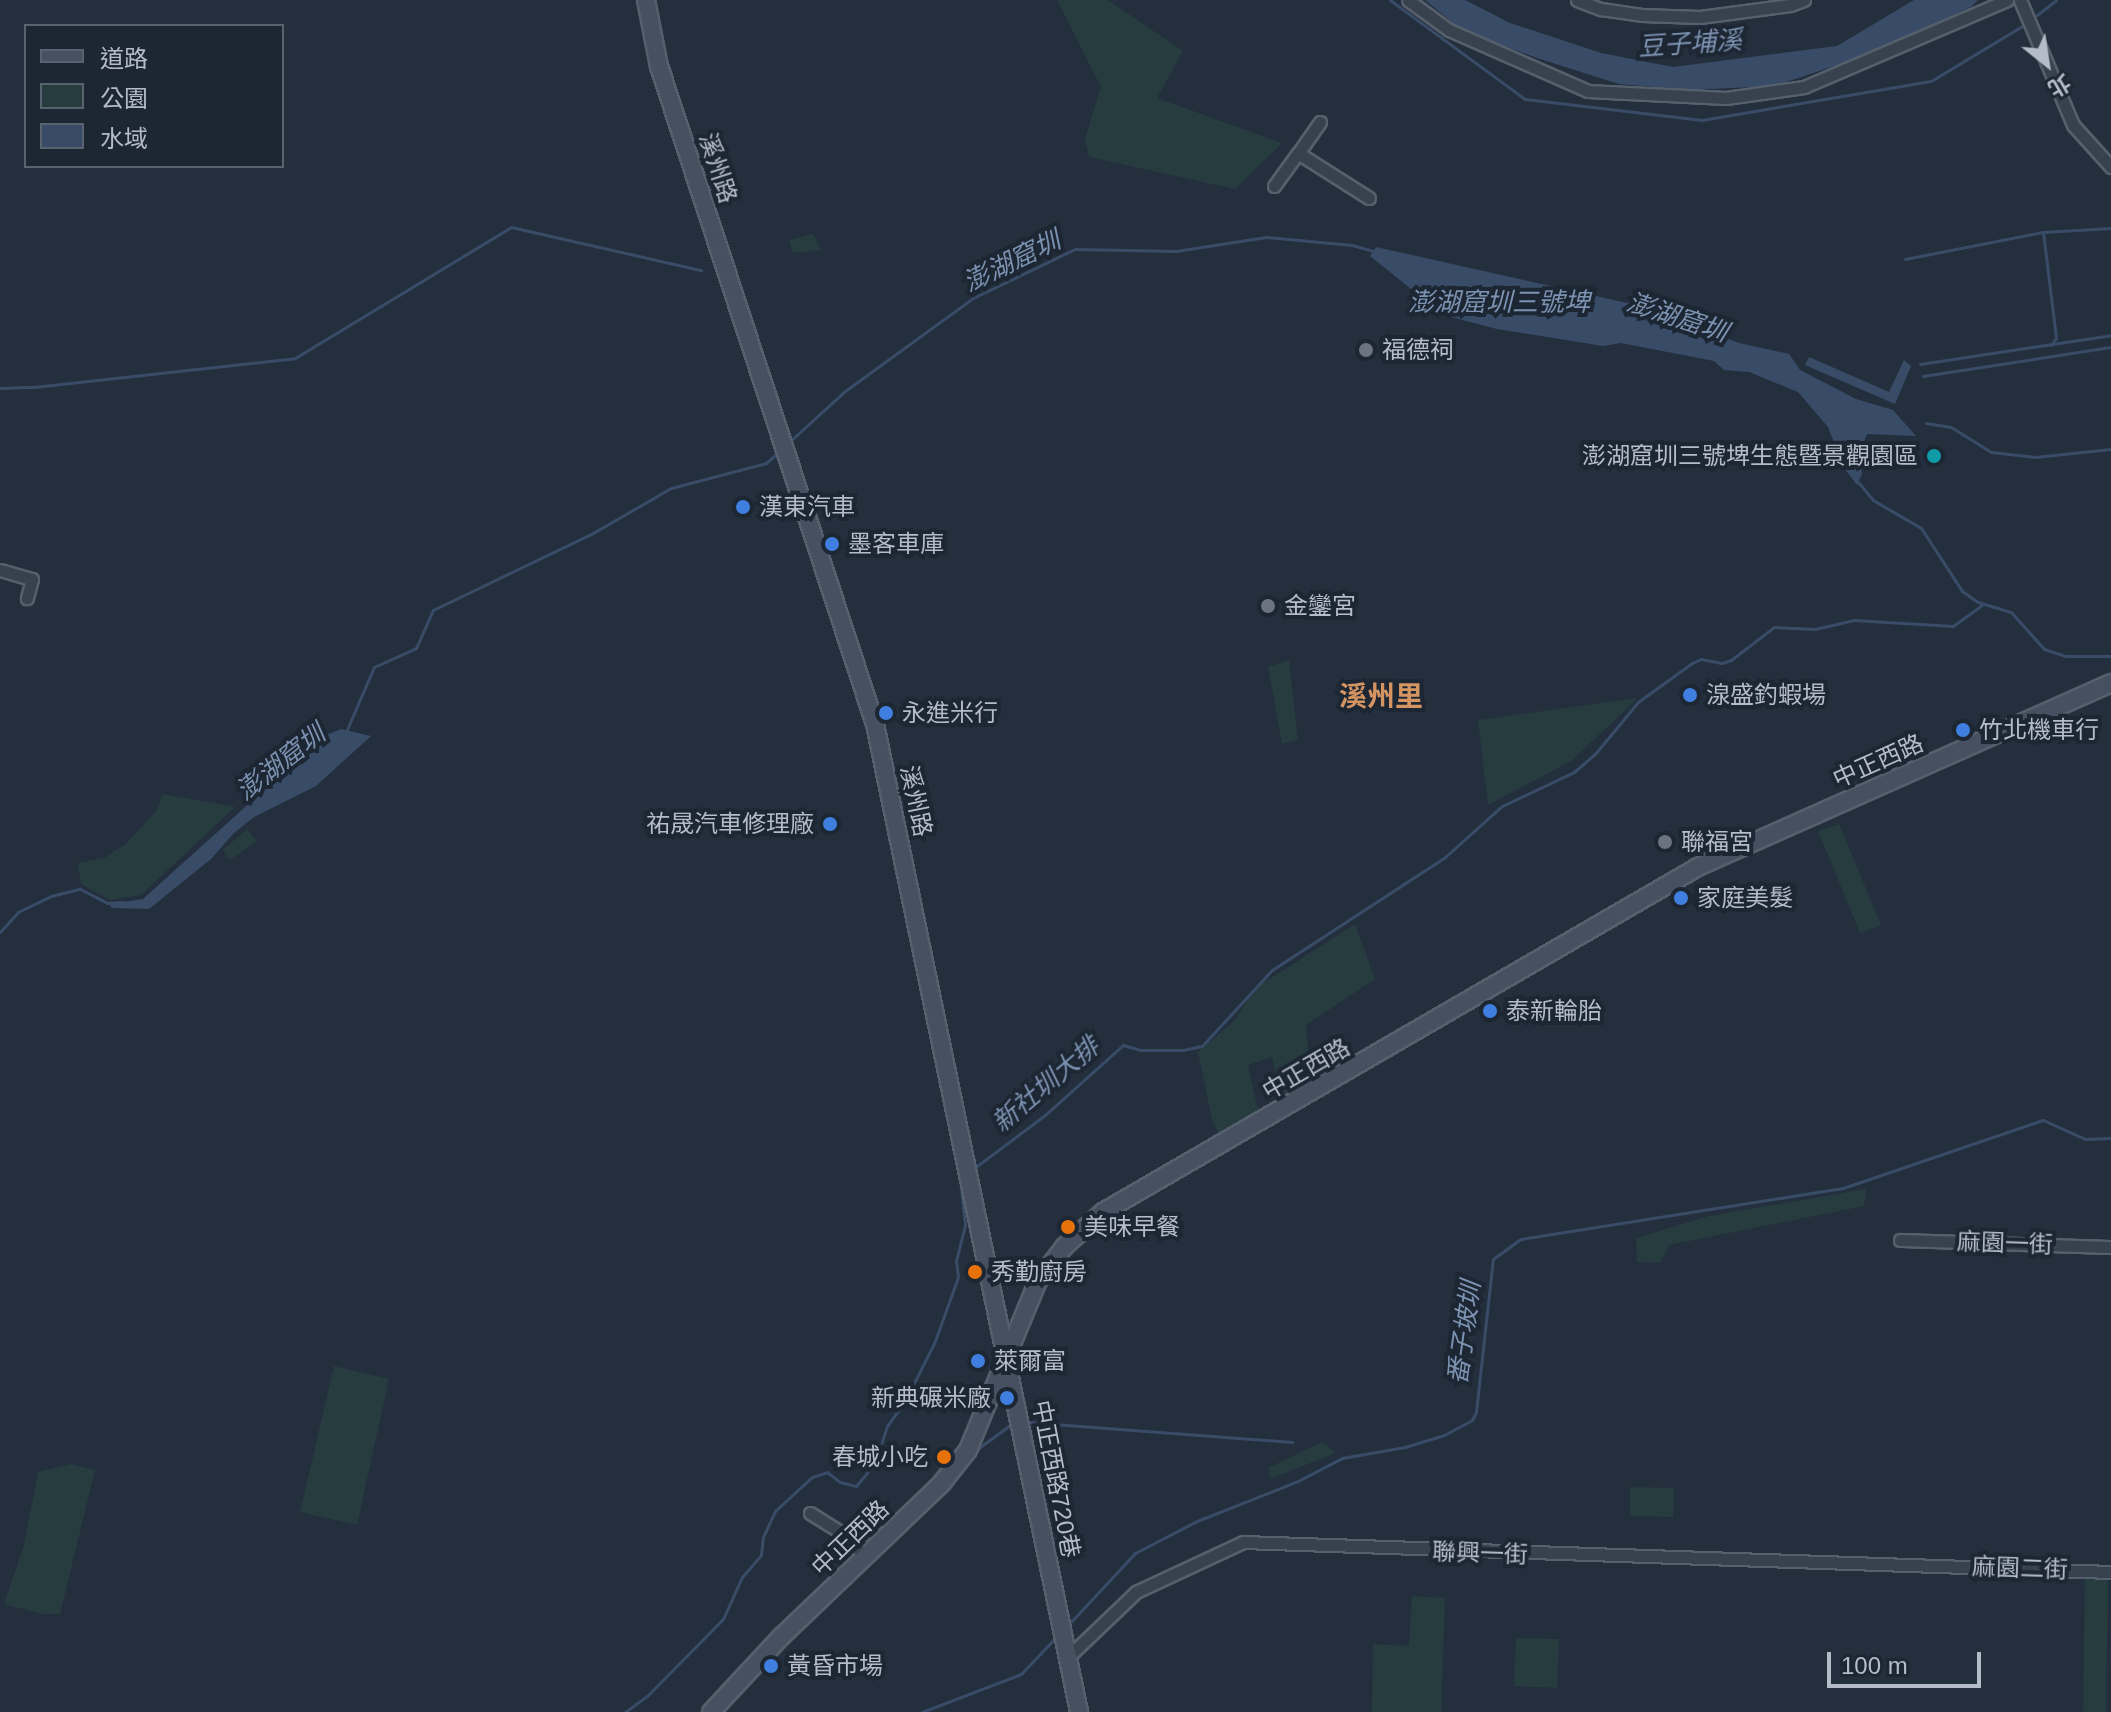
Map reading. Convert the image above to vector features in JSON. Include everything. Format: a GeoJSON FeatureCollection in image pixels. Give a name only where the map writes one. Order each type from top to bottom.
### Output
{"type":"FeatureCollection","features":[{"type":"Feature","properties":{"kind":"main road","name":"溪州路"},"geometry":{"type":"LineString","coordinates":[[646,0],[659,66],[875,724],[1007,1356]]}},
{"type":"Feature","properties":{"kind":"main road","name":"中正西路"},"geometry":{"type":"LineString","coordinates":[[711,1712],[781,1637],[940,1485],[968,1450],[1038,1281],[1065,1246],[1103,1212],[1698,867],[2111,683]]}},
{"type":"Feature","properties":{"kind":"main road","name":"中正西路720巷"},"geometry":{"type":"LineString","coordinates":[[1007,1356],[1079,1712]]}},
{"type":"Feature","properties":{"kind":"street"},"geometry":{"type":"LineString","coordinates":[[1408,0],[1449,30],[1588,91],[1726,98],[1804,87],[2007,0]]}},
{"type":"Feature","properties":{"kind":"street"},"geometry":{"type":"LineString","coordinates":[[1577,0],[1601,9],[1642,15],[1700,17],[1790,5],[1804,0]]}},
{"type":"Feature","properties":{"kind":"street"},"geometry":{"type":"LineString","coordinates":[[2020,0],[2073,125],[2111,167]]}},
{"type":"Feature","properties":{"kind":"street"},"geometry":{"type":"LineString","coordinates":[[1274,186],[1320,122]]}},
{"type":"Feature","properties":{"kind":"street"},"geometry":{"type":"LineString","coordinates":[[1298,153],[1369,198]]}},
{"type":"Feature","properties":{"kind":"street"},"geometry":{"type":"LineString","coordinates":[[0,570],[32,579],[27,598]]}},
{"type":"Feature","properties":{"kind":"street","name":"麻園一街"},"geometry":{"type":"LineString","coordinates":[[1900,1240],[2111,1247]]}},
{"type":"Feature","properties":{"kind":"street"},"geometry":{"type":"LineString","coordinates":[[810,1513],[843,1534],[865,1556]]}},
{"type":"Feature","properties":{"kind":"street","name":"聯興一街"},"geometry":{"type":"LineString","coordinates":[[1068,1657],[1136,1592],[1243,1542],[1706,1561],[1929,1564]]}},
{"type":"Feature","properties":{"kind":"street","name":"麻園二街"},"geometry":{"type":"LineString","coordinates":[[1929,1564],[2111,1572]]}},
{"type":"Feature","properties":{"kind":"green space"},"geometry":{"type":"Polygon","coordinates":[[[1057,0],[1108,0],[1183,51],[1157,98],[1282,143],[1235,189],[1089,157],[1085,139],[1101,87],[1057,0]]]}},
{"type":"Feature","properties":{"kind":"green space"},"geometry":{"type":"Polygon","coordinates":[[[813,234],[821,250],[793,253],[789,240],[813,234]]]}},
{"type":"Feature","properties":{"kind":"green space"},"geometry":{"type":"Polygon","coordinates":[[[1289,660],[1298,740],[1282,744],[1268,667],[1289,660]]]}},
{"type":"Feature","properties":{"kind":"green space"},"geometry":{"type":"Polygon","coordinates":[[[1638,698],[1571,761],[1488,805],[1478,720],[1638,698]]]}},
{"type":"Feature","properties":{"kind":"green space"},"geometry":{"type":"Polygon","coordinates":[[[163,794],[235,807],[141,895],[110,900],[81,884],[78,863],[104,858],[126,844],[156,811],[163,794]]]}},
{"type":"Feature","properties":{"kind":"green space"},"geometry":{"type":"Polygon","coordinates":[[[1839,824],[1881,925],[1860,933],[1818,831],[1839,824]]]}},
{"type":"Feature","properties":{"kind":"green space"},"geometry":{"type":"Polygon","coordinates":[[[247,829],[257,841],[230,860],[223,850],[247,829]]]}},
{"type":"Feature","properties":{"kind":"green space"},"geometry":{"type":"Polygon","coordinates":[[[1355,924],[1375,979],[1306,1025],[1311,1082],[1281,1098],[1272,1057],[1248,1065],[1258,1110],[1219,1134],[1212,1119],[1198,1052],[1236,1019],[1254,989],[1355,924]]]}},
{"type":"Feature","properties":{"kind":"green space"},"geometry":{"type":"Polygon","coordinates":[[[1866,1189],[1864,1206],[1669,1245],[1660,1263],[1637,1262],[1636,1238],[1709,1216],[1866,1189]]]}},
{"type":"Feature","properties":{"kind":"green space"},"geometry":{"type":"Polygon","coordinates":[[[334,1366],[389,1379],[357,1525],[300,1512],[334,1366]]]}},
{"type":"Feature","properties":{"kind":"green space"},"geometry":{"type":"Polygon","coordinates":[[[1322,1442],[1336,1453],[1270,1479],[1268,1468],[1322,1442]]]}},
{"type":"Feature","properties":{"kind":"green space"},"geometry":{"type":"Polygon","coordinates":[[[71,1464],[95,1470],[60,1614],[42,1614],[4,1604],[24,1545],[38,1472],[71,1464]]]}},
{"type":"Feature","properties":{"kind":"green space"},"geometry":{"type":"Polygon","coordinates":[[[1630,1487],[1674,1488],[1673,1517],[1630,1516],[1630,1487]]]}},
{"type":"Feature","properties":{"kind":"green space"},"geometry":{"type":"Polygon","coordinates":[[[2085,1577],[2108,1577],[2106,1712],[2083,1712],[2085,1577]]]}},
{"type":"Feature","properties":{"kind":"green space"},"geometry":{"type":"Polygon","coordinates":[[[1412,1596],[1445,1598],[1441,1712],[1372,1712],[1373,1644],[1409,1646],[1412,1596]]]}},
{"type":"Feature","properties":{"kind":"green space"},"geometry":{"type":"Polygon","coordinates":[[[1516,1638],[1559,1639],[1557,1688],[1514,1686],[1516,1638]]]}},
{"type":"Feature","properties":{"kind":"water","name":"豆子埔溪"},"geometry":{"type":"Polygon","coordinates":[[[1425,0],[1465,0],[1510,23],[1601,53],[1673,67],[1837,46],[1914,0],[1978,0],[1971,7],[1858,58],[1774,86],[1689,90],[1619,84],[1537,58],[1462,30],[1425,0]]]}},
{"type":"Feature","properties":{"kind":"water","name":"澎湖窟圳三號埤"},"geometry":{"type":"Polygon","coordinates":[[[1376,247],[1681,315],[1707,331],[1739,343],[1789,354],[1800,370],[1856,399],[1893,410],[1916,436],[1867,434],[1860,451],[1862,474],[1857,485],[1844,468],[1828,427],[1798,392],[1749,372],[1724,370],[1714,361],[1621,343],[1603,346],[1497,329],[1451,317],[1444,301],[1416,293],[1370,256],[1376,247]]]}},
{"type":"Feature","properties":{"kind":"water"},"geometry":{"type":"Polygon","coordinates":[[[1809,357],[1889,392],[1904,360],[1911,366],[1895,404],[1805,365],[1809,357]]]}},
{"type":"Feature","properties":{"kind":"water"},"geometry":{"type":"Polygon","coordinates":[[[341,729],[371,736],[316,786],[254,817],[234,833],[211,859],[149,909],[112,908],[109,904],[143,899],[324,736],[341,729]]]}},
{"type":"Feature","properties":{"kind":"waterway"},"geometry":{"type":"LineString","coordinates":[[1390,0],[1525,99],[1702,120],[1931,81],[2022,26]]}},
{"type":"Feature","properties":{"kind":"waterway"},"geometry":{"type":"LineString","coordinates":[[2037,15],[2056,0]]}},
{"type":"Feature","properties":{"kind":"waterway"},"geometry":{"type":"LineString","coordinates":[[0,388],[34,387],[295,358],[511,227],[701,270]]}},
{"type":"Feature","properties":{"kind":"waterway"},"geometry":{"type":"LineString","coordinates":[[1905,259],[2043,232],[2111,228]]}},
{"type":"Feature","properties":{"kind":"waterway"},"geometry":{"type":"LineString","coordinates":[[2043,232],[2056,338],[2051,345]]}},
{"type":"Feature","properties":{"kind":"waterway","name":"澎湖窟圳"},"geometry":{"type":"LineString","coordinates":[[788,443],[845,391],[973,298],[1075,249],[1176,251],[1266,237],[1352,245],[1377,252]]}},
{"type":"Feature","properties":{"kind":"waterway"},"geometry":{"type":"LineString","coordinates":[[1920,364],[2111,335]]}},
{"type":"Feature","properties":{"kind":"waterway"},"geometry":{"type":"LineString","coordinates":[[1923,376],[2111,347]]}},
{"type":"Feature","properties":{"kind":"waterway"},"geometry":{"type":"LineString","coordinates":[[1926,423],[1951,427],[1991,452],[2035,457],[2111,449]]}},
{"type":"Feature","properties":{"kind":"waterway","name":"澎湖窟圳"},"geometry":{"type":"LineString","coordinates":[[345,734],[374,667],[416,648],[433,610],[593,533],[671,488],[766,463],[780,451]]}},
{"type":"Feature","properties":{"kind":"waterway","name":"澎湖窟圳"},"geometry":{"type":"LineString","coordinates":[[1858,482],[1873,500],[1921,528],[1962,591],[1978,602],[2011,612],[2044,649],[2066,656],[2111,656]]}},
{"type":"Feature","properties":{"kind":"waterway","name":"新社圳大排"},"geometry":{"type":"LineString","coordinates":[[973,1169],[1045,1115],[1123,1045],[1140,1050],[1183,1050],[1202,1046],[1272,970],[1444,858],[1502,806],[1574,772],[1595,754],[1638,702],[1692,663],[1701,659],[1722,663],[1731,660],[1774,627],[1815,629],[1854,620],[1953,626],[1982,605]]}},
{"type":"Feature","properties":{"kind":"waterway","name":"澎湖窟圳"},"geometry":{"type":"LineString","coordinates":[[0,932],[18,912],[51,896],[80,889],[107,903],[123,902]]}},
{"type":"Feature","properties":{"kind":"waterway","name":"番子坡圳"},"geometry":{"type":"LineString","coordinates":[[1069,1624],[1135,1553],[1197,1521],[1298,1481],[1342,1458],[1405,1447],[1444,1435],[1472,1420],[1476,1412],[1493,1259],[1521,1239],[1843,1188],[2043,1120],[2085,1139],[2111,1138]]}},
{"type":"Feature","properties":{"kind":"waterway","name":"新社圳大排"},"geometry":{"type":"LineString","coordinates":[[625,1712],[647,1696],[723,1619],[742,1577],[761,1555],[763,1537],[775,1511],[812,1477],[827,1472],[840,1482],[856,1486],[875,1463],[887,1426],[904,1403],[935,1341],[958,1277],[956,1261],[965,1224],[960,1179],[964,1176]]}},
{"type":"Feature","properties":{"kind":"waterway"},"geometry":{"type":"LineString","coordinates":[[1027,1422],[1292,1442]]}},
{"type":"Feature","properties":{"kind":"waterway"},"geometry":{"type":"LineString","coordinates":[[948,1490],[980,1447],[1012,1424]]}},
{"type":"Feature","properties":{"kind":"waterway","name":"番子坡圳"},"geometry":{"type":"LineString","coordinates":[[922,1712],[1021,1674],[1058,1635]]}},
{"type":"Feature","properties":{"kind":"place","name":"福德祠"},"geometry":{"type":"Point","coordinates":[1366,350]}},
{"type":"Feature","properties":{"kind":"place","name":"澎湖窟圳三號埤生態暨景觀園區"},"geometry":{"type":"Point","coordinates":[1934,456]}},
{"type":"Feature","properties":{"kind":"place","name":"漢東汽車"},"geometry":{"type":"Point","coordinates":[743,507]}},
{"type":"Feature","properties":{"kind":"place","name":"墨客車庫"},"geometry":{"type":"Point","coordinates":[832,544]}},
{"type":"Feature","properties":{"kind":"place","name":"金鑾宮"},"geometry":{"type":"Point","coordinates":[1268,606]}},
{"type":"Feature","properties":{"kind":"place","name":"湶盛釣蝦場"},"geometry":{"type":"Point","coordinates":[1690,695]}},
{"type":"Feature","properties":{"kind":"place","name":"永進米行"},"geometry":{"type":"Point","coordinates":[886,713]}},
{"type":"Feature","properties":{"kind":"place","name":"竹北機車行"},"geometry":{"type":"Point","coordinates":[1963,730]}},
{"type":"Feature","properties":{"kind":"place","name":"祐晟汽車修理廠"},"geometry":{"type":"Point","coordinates":[830,824]}},
{"type":"Feature","properties":{"kind":"place","name":"聯福宮"},"geometry":{"type":"Point","coordinates":[1665,842]}},
{"type":"Feature","properties":{"kind":"place","name":"家庭美髮"},"geometry":{"type":"Point","coordinates":[1681,898]}},
{"type":"Feature","properties":{"kind":"place","name":"泰新輪胎"},"geometry":{"type":"Point","coordinates":[1490,1011]}},
{"type":"Feature","properties":{"kind":"place","name":"美味早餐"},"geometry":{"type":"Point","coordinates":[1068,1227]}},
{"type":"Feature","properties":{"kind":"place","name":"秀勤廚房"},"geometry":{"type":"Point","coordinates":[975,1272]}},
{"type":"Feature","properties":{"kind":"place","name":"萊爾富"},"geometry":{"type":"Point","coordinates":[978,1361]}},
{"type":"Feature","properties":{"kind":"place","name":"新典碾米廠"},"geometry":{"type":"Point","coordinates":[1007,1398]}},
{"type":"Feature","properties":{"kind":"place","name":"春城小吃"},"geometry":{"type":"Point","coordinates":[944,1457]}},
{"type":"Feature","properties":{"kind":"place","name":"黃昏市場"},"geometry":{"type":"Point","coordinates":[771,1666]}},
{"type":"Feature","properties":{"kind":"district","name":"溪州里"},"geometry":{"type":"Point","coordinates":[1381,697]}}]}
